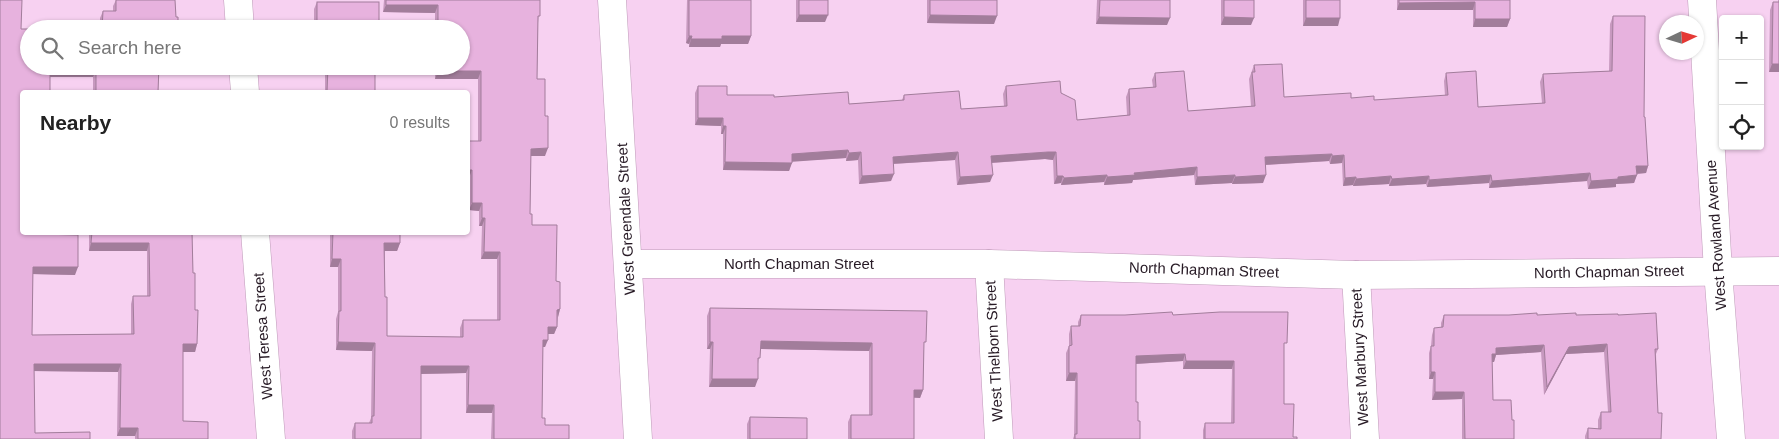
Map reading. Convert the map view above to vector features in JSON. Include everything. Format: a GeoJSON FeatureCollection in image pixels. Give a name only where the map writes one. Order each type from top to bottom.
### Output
{"type":"FeatureCollection","features":[{"type":"Feature","properties":{"kind":"street"},"geometry":{"type":"LineString","coordinates":[[238,0],[239,20]]}},
{"type":"Feature","properties":{"kind":"street","name":"West Greendale Street"},"geometry":{"type":"LineString","coordinates":[[612,0],[638,439]]}},
{"type":"Feature","properties":{"kind":"street","name":"West Rowland Avenue"},"geometry":{"type":"LineString","coordinates":[[1702,0],[1718,271],[1731,439]]}},
{"type":"Feature","properties":{"kind":"street"},"geometry":{"type":"LineString","coordinates":[[244,75],[245,90]]}},
{"type":"Feature","properties":{"kind":"street","name":"West Teresa Street"},"geometry":{"type":"LineString","coordinates":[[256,235],[271,439]]}},
{"type":"Feature","properties":{"kind":"street","name":"North Chapman Street"},"geometry":{"type":"LineString","coordinates":[[629,264],[989,264],[1356,275],[1779,271]]}},
{"type":"Feature","properties":{"kind":"street","name":"West Thelborn Street"},"geometry":{"type":"LineString","coordinates":[[989,264],[999,439]]}},
{"type":"Feature","properties":{"kind":"street","name":"West Marbury Street"},"geometry":{"type":"LineString","coordinates":[[1356,275],[1365,439]]}},
{"type":"Feature","properties":{"kind":"building"},"geometry":{"type":"Polygon","coordinates":[[[0,0],[22,0],[20,75],[50,75],[50,90],[20,90],[20,235],[78,235],[78,267],[33,267],[32,335],[134,334],[133,296],[150,296],[149,243],[91,243],[92,235],[192,235],[195,310],[198,310],[197,344],[183,344],[183,421],[208,422],[208,439],[138,439],[138,428],[120,428],[121,364],[34,364],[35,433],[90,432],[90,439],[0,439],[0,0]]]}},
{"type":"Feature","properties":{"kind":"building"},"geometry":{"type":"Polygon","coordinates":[[[116,0],[175,0],[176,17],[178,17],[178,20],[102,20],[103,11],[116,11],[116,0]]]}},
{"type":"Feature","properties":{"kind":"building"},"geometry":{"type":"Polygon","coordinates":[[[386,0],[540,0],[537,79],[545,79],[545,116],[548,116],[548,148],[531,149],[530,214],[532,214],[532,225],[557,225],[556,281],[560,282],[560,309],[557,310],[557,327],[548,327],[548,340],[543,340],[542,418],[545,418],[545,425],[569,425],[569,439],[494,439],[494,405],[468,405],[469,366],[421,366],[421,439],[355,439],[355,423],[372,423],[372,416],[374,416],[375,343],[338,342],[339,311],[341,311],[341,259],[332,259],[333,235],[400,235],[400,243],[384,243],[387,336],[463,337],[463,320],[500,320],[500,252],[484,252],[485,218],[482,218],[482,203],[472,203],[470,141],[481,141],[481,71],[470,71],[470,20],[438,20],[438,5],[386,5],[386,0]]]}},
{"type":"Feature","properties":{"kind":"building"},"geometry":{"type":"Polygon","coordinates":[[[689,0],[751,0],[751,36],[722,36],[722,39],[691,39],[692,36],[689,36],[689,0]]]}},
{"type":"Feature","properties":{"kind":"building"},"geometry":{"type":"Polygon","coordinates":[[[799,0],[828,0],[828,15],[799,15],[799,0]]]}},
{"type":"Feature","properties":{"kind":"building"},"geometry":{"type":"Polygon","coordinates":[[[930,0],[997,0],[997,16],[930,15],[930,0]]]}},
{"type":"Feature","properties":{"kind":"building"},"geometry":{"type":"Polygon","coordinates":[[[1100,0],[1170,0],[1170,18],[1099,17],[1100,0]]]}},
{"type":"Feature","properties":{"kind":"building"},"geometry":{"type":"Polygon","coordinates":[[[1224,0],[1254,0],[1254,18],[1224,17],[1224,0]]]}},
{"type":"Feature","properties":{"kind":"building"},"geometry":{"type":"Polygon","coordinates":[[[1306,0],[1340,0],[1340,18],[1306,18],[1306,0]]]}},
{"type":"Feature","properties":{"kind":"building"},"geometry":{"type":"Polygon","coordinates":[[[1399,0],[1510,0],[1510,19],[1475,19],[1475,2],[1399,3],[1399,0]]]}},
{"type":"Feature","properties":{"kind":"building"},"geometry":{"type":"Polygon","coordinates":[[[317,2],[379,2],[379,20],[317,20],[317,2]]]}},
{"type":"Feature","properties":{"kind":"building"},"geometry":{"type":"Polygon","coordinates":[[[1773,2],[1779,2],[1779,64],[1772,64],[1773,2]]]}},
{"type":"Feature","properties":{"kind":"building"},"geometry":{"type":"Polygon","coordinates":[[[1613,16],[1645,16],[1644,117],[1648,166],[1636,166],[1637,175],[1618,177],[1618,179],[1591,181],[1590,173],[1492,181],[1491,175],[1429,180],[1429,176],[1392,179],[1391,176],[1356,179],[1356,177],[1345,178],[1344,155],[1332,156],[1332,154],[1265,157],[1266,175],[1197,177],[1197,167],[1134,173],[1135,175],[1064,178],[1063,176],[1057,176],[1056,152],[991,156],[993,175],[960,177],[958,152],[893,157],[894,174],[862,176],[861,152],[849,153],[848,150],[792,154],[792,163],[725,162],[726,126],[723,126],[723,118],[698,118],[698,86],[727,86],[727,95],[774,95],[774,97],[848,92],[849,104],[904,100],[904,95],[959,91],[961,109],[1007,106],[1006,86],[1060,81],[1061,93],[1075,100],[1077,120],[1130,115],[1129,89],[1156,87],[1155,73],[1184,71],[1188,111],[1255,106],[1252,72],[1255,72],[1254,65],[1282,64],[1284,97],[1351,93],[1351,98],[1374,96],[1374,100],[1448,95],[1446,73],[1476,71],[1478,107],[1545,103],[1543,74],[1612,71],[1613,16]]]}},
{"type":"Feature","properties":{"kind":"building"},"geometry":{"type":"Polygon","coordinates":[[[96,75],[159,75],[158,90],[96,90],[96,75]]]}},
{"type":"Feature","properties":{"kind":"building"},"geometry":{"type":"Polygon","coordinates":[[[328,75],[375,75],[375,90],[327,90],[328,75]]]}},
{"type":"Feature","properties":{"kind":"building"},"geometry":{"type":"Polygon","coordinates":[[[710,308],[927,311],[923,390],[914,390],[914,439],[851,439],[851,415],[872,415],[872,343],[761,341],[760,358],[758,358],[758,379],[712,379],[713,342],[710,342],[710,308]]]}},
{"type":"Feature","properties":{"kind":"building"},"geometry":{"type":"Polygon","coordinates":[[[1172,312],[1173,315],[1220,312],[1288,312],[1287,343],[1284,343],[1284,404],[1294,404],[1293,437],[1297,437],[1297,439],[1205,439],[1205,423],[1234,423],[1234,361],[1186,361],[1185,354],[1136,356],[1136,402],[1138,402],[1140,439],[1075,439],[1075,434],[1077,434],[1077,373],[1069,373],[1069,346],[1072,345],[1071,326],[1080,326],[1081,315],[1172,312]]]}},
{"type":"Feature","properties":{"kind":"building"},"geometry":{"type":"Polygon","coordinates":[[[1537,313],[1537,315],[1576,313],[1576,315],[1618,315],[1656,313],[1658,349],[1655,349],[1658,413],[1662,413],[1661,439],[1588,439],[1588,428],[1601,429],[1601,412],[1611,412],[1607,344],[1569,347],[1547,387],[1544,345],[1496,348],[1496,354],[1492,354],[1493,400],[1511,400],[1514,439],[1465,439],[1464,392],[1435,392],[1435,372],[1431,372],[1431,346],[1434,346],[1434,328],[1443,327],[1444,315],[1537,313]]]}},
{"type":"Feature","properties":{"kind":"building"},"geometry":{"type":"Polygon","coordinates":[[[750,417],[807,418],[807,439],[750,439],[750,417]]]}}]}
